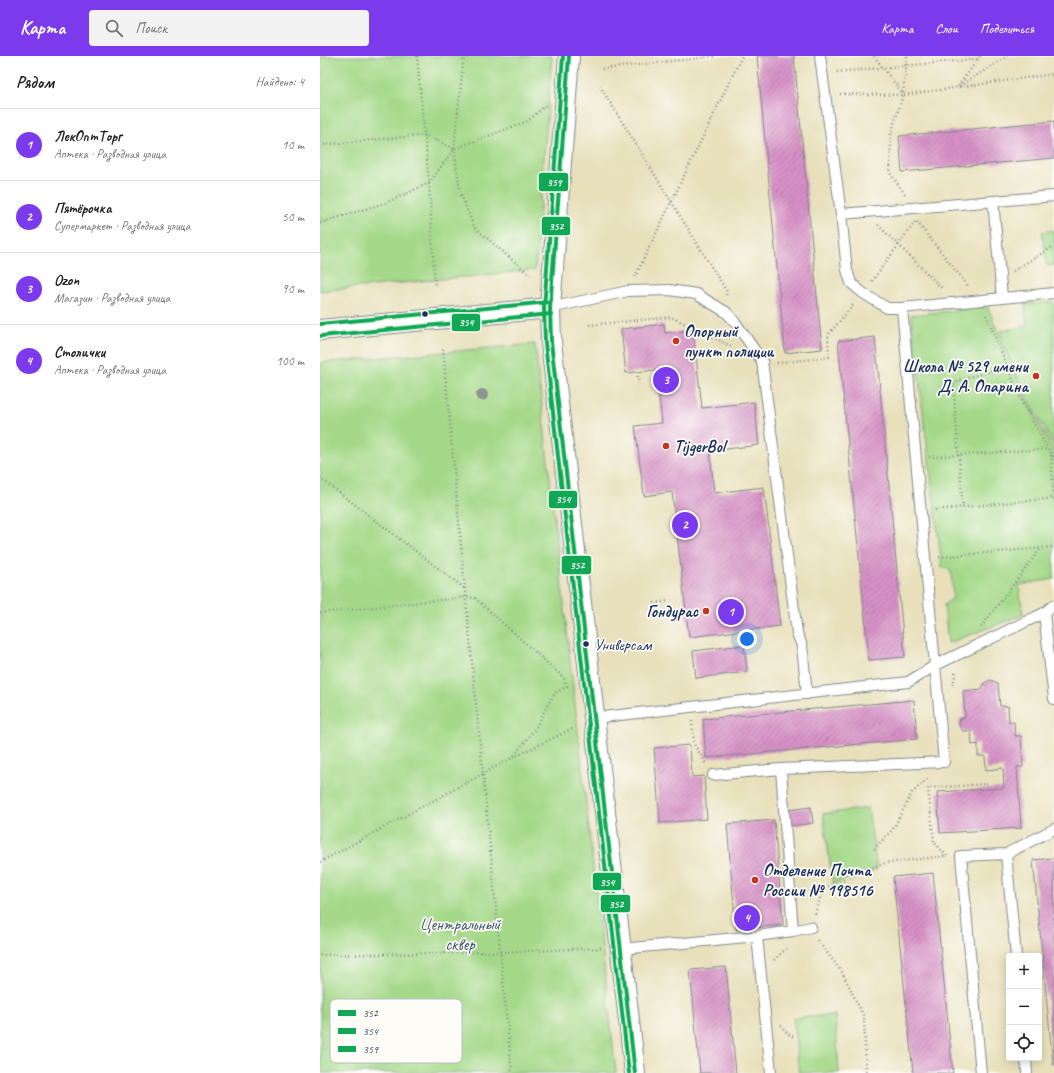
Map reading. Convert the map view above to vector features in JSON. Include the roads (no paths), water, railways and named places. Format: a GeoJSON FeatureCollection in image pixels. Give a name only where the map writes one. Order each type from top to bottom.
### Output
{"type":"FeatureCollection","features":[{"type":"Feature","properties":{"kind":"street"},"geometry":{"type":"LineString","coordinates":[[569,56],[550,308],[552,350],[594,718],[611,949],[635,1073]]}},
{"type":"Feature","properties":{"kind":"street"},"geometry":{"type":"LineString","coordinates":[[320,330],[550,308]]}},
{"type":"Feature","properties":{"kind":"lane"},"geometry":{"type":"LineString","coordinates":[[820,56],[847,270],[850,283],[887,308],[902,308],[1054,293]]}},
{"type":"Feature","properties":{"kind":"lane"},"geometry":{"type":"LineString","coordinates":[[841,214],[1054,196]]}},
{"type":"Feature","properties":{"kind":"lane"},"geometry":{"type":"LineString","coordinates":[[993,201],[1002,297]]}},
{"type":"Feature","properties":{"kind":"lane"},"geometry":{"type":"LineString","coordinates":[[550,308],[628,291],[669,290],[696,294],[726,312],[735,322],[762,361],[797,633],[802,646],[807,694]]}},
{"type":"Feature","properties":{"kind":"lane"},"geometry":{"type":"LineString","coordinates":[[713,775],[781,769],[944,762],[902,308]]}},
{"type":"Feature","properties":{"kind":"lane"},"geometry":{"type":"LineString","coordinates":[[594,718],[908,682],[936,665],[1044,613],[1054,605]]}},
{"type":"Feature","properties":{"kind":"lane"},"geometry":{"type":"LineString","coordinates":[[1044,613],[1054,699]]}},
{"type":"Feature","properties":{"kind":"lane"},"geometry":{"type":"LineString","coordinates":[[781,769],[793,931]]}},
{"type":"Feature","properties":{"kind":"lane"},"geometry":{"type":"LineString","coordinates":[[981,1073],[961,856],[1006,854],[1054,828]]}},
{"type":"Feature","properties":{"kind":"lane"},"geometry":{"type":"LineString","coordinates":[[1006,854],[1016,953]]}},
{"type":"Feature","properties":{"kind":"lane"},"geometry":{"type":"LineString","coordinates":[[611,949],[811,930]]}},
{"type":"Feature","properties":{"kind":"lane"},"geometry":{"type":"LineString","coordinates":[[757,936],[762,971],[771,1073]]}},
{"type":"Feature","properties":{"kind":"lane"},"geometry":{"type":"LineString","coordinates":[[1026,1061],[1027,1073]]}},
{"type":"Feature","properties":{"kind":"place","name":"Опорный пункт полиции"},"geometry":{"type":"Point","coordinates":[676,341]}},
{"type":"Feature","properties":{"kind":"place","name":"Школа № 529 имени Д. А. Опарина"},"geometry":{"type":"Point","coordinates":[1036,376]}},
{"type":"Feature","properties":{"kind":"place","name":"Ozon"},"geometry":{"type":"Point","coordinates":[666,380]}},
{"type":"Feature","properties":{"kind":"place","name":"TijgerBol"},"geometry":{"type":"Point","coordinates":[666,446]}},
{"type":"Feature","properties":{"kind":"place","name":"Пятёрочка"},"geometry":{"type":"Point","coordinates":[685,525]}},
{"type":"Feature","properties":{"kind":"place","name":"Гондурас"},"geometry":{"type":"Point","coordinates":[706,611]}},
{"type":"Feature","properties":{"kind":"place","name":"ЛекОптТорг"},"geometry":{"type":"Point","coordinates":[731,612]}},
{"type":"Feature","properties":{"kind":"place","name":"Универсам"},"geometry":{"type":"Point","coordinates":[586,644]}},
{"type":"Feature","properties":{"kind":"place","name":"Отделение Почта России № 198516"},"geometry":{"type":"Point","coordinates":[755,880]}},
{"type":"Feature","properties":{"kind":"place","name":"Столички"},"geometry":{"type":"Point","coordinates":[747,918]}},
{"type":"Feature","properties":{"kind":"park label","name":"Центральный сквер"},"geometry":{"type":"Point","coordinates":[460,934]}}]}
